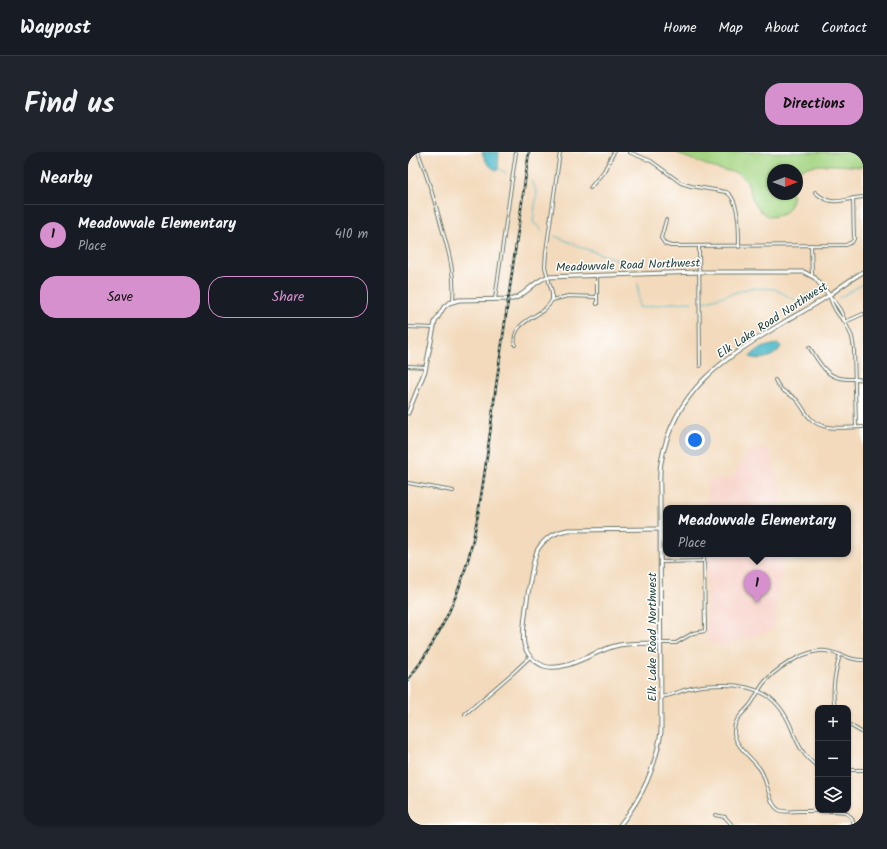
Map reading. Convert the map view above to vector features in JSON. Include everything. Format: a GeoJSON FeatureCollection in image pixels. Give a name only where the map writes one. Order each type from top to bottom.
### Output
{"type":"FeatureCollection","features":[{"type":"Feature","properties":{"kind":"street"},"geometry":{"type":"LineString","coordinates":[[408,413],[426,367],[434,328],[439,313],[453,301],[454,288],[453,270],[435,199],[418,152]]}},
{"type":"Feature","properties":{"kind":"street"},"geometry":{"type":"LineString","coordinates":[[495,299],[516,152]]}},
{"type":"Feature","properties":{"kind":"street"},"geometry":{"type":"LineString","coordinates":[[515,344],[514,338],[518,329],[523,323],[548,306],[552,300],[552,292],[547,277],[546,252],[560,152]]}},
{"type":"Feature","properties":{"kind":"street"},"geometry":{"type":"LineString","coordinates":[[590,188],[604,170],[614,152]]}},
{"type":"Feature","properties":{"kind":"street"},"geometry":{"type":"LineString","coordinates":[[629,152],[651,162],[681,183],[728,193],[732,197],[738,219],[739,247]]}},
{"type":"Feature","properties":{"kind":"street"},"geometry":{"type":"LineString","coordinates":[[815,192],[830,202],[863,197]]}},
{"type":"Feature","properties":{"kind":"street"},"geometry":{"type":"LineString","coordinates":[[666,220],[661,236],[665,244],[671,246],[739,247],[846,245],[852,242],[854,236],[853,198]]}},
{"type":"Feature","properties":{"kind":"street"},"geometry":{"type":"LineString","coordinates":[[811,245],[812,275],[820,282],[829,296],[831,304],[840,318],[845,322],[854,343],[856,427]]}},
{"type":"Feature","properties":{"kind":"street"},"geometry":{"type":"LineString","coordinates":[[699,246],[700,366]]}},
{"type":"Feature","properties":{"kind":"street","name":"Meadowvale Road Northwest"},"geometry":{"type":"LineString","coordinates":[[453,301],[516,298],[522,295],[537,282],[547,277],[699,272],[802,272],[812,275]]}},
{"type":"Feature","properties":{"kind":"street","name":"Elk Lake Road Northwest"},"geometry":{"type":"LineString","coordinates":[[620,825],[631,811],[644,789],[652,771],[661,732],[661,464],[670,432],[684,402],[695,388],[720,363],[756,339],[829,296],[863,272]]}},
{"type":"Feature","properties":{"kind":"street"},"geometry":{"type":"LineString","coordinates":[[597,275],[597,304]]}},
{"type":"Feature","properties":{"kind":"street"},"geometry":{"type":"LineString","coordinates":[[552,300],[568,296],[597,297]]}},
{"type":"Feature","properties":{"kind":"street"},"geometry":{"type":"LineString","coordinates":[[845,322],[863,314]]}},
{"type":"Feature","properties":{"kind":"street"},"geometry":{"type":"LineString","coordinates":[[408,327],[434,328]]}},
{"type":"Feature","properties":{"kind":"street"},"geometry":{"type":"LineString","coordinates":[[809,347],[823,368],[831,375],[841,379],[863,380]]}},
{"type":"Feature","properties":{"kind":"street"},"geometry":{"type":"LineString","coordinates":[[408,366],[426,367]]}},
{"type":"Feature","properties":{"kind":"street"},"geometry":{"type":"LineString","coordinates":[[775,380],[779,388],[798,402],[809,417],[821,426],[863,427]]}},
{"type":"Feature","properties":{"kind":"street"},"geometry":{"type":"LineString","coordinates":[[408,483],[453,491]]}},
{"type":"Feature","properties":{"kind":"street"},"geometry":{"type":"LineString","coordinates":[[660,529],[565,531],[556,533],[544,542],[534,558],[524,628],[524,644],[530,657],[544,666],[565,666],[614,646],[676,643],[693,633],[705,631],[704,557]]}},
{"type":"Feature","properties":{"kind":"street"},"geometry":{"type":"LineString","coordinates":[[660,562],[704,561]]}},
{"type":"Feature","properties":{"kind":"street"},"geometry":{"type":"LineString","coordinates":[[854,825],[854,821],[850,815],[842,812],[787,812],[774,807],[763,773],[738,744],[734,732],[737,719],[750,706],[770,677],[780,668],[808,654],[823,650],[855,660],[863,660]]}},
{"type":"Feature","properties":{"kind":"street"},"geometry":{"type":"LineString","coordinates":[[835,705],[833,685],[840,655]]}},
{"type":"Feature","properties":{"kind":"street"},"geometry":{"type":"LineString","coordinates":[[465,714],[530,657]]}},
{"type":"Feature","properties":{"kind":"street"},"geometry":{"type":"LineString","coordinates":[[661,697],[672,695],[688,688],[707,685],[739,685],[759,691],[773,700],[780,707],[786,716],[801,750],[809,760],[815,764]]}},
{"type":"Feature","properties":{"kind":"street"},"geometry":{"type":"LineString","coordinates":[[851,726],[863,733]]}},
{"type":"Feature","properties":{"kind":"street"},"geometry":{"type":"LineString","coordinates":[[851,770],[863,770]]}},
{"type":"Feature","properties":{"kind":"street"},"geometry":{"type":"LineString","coordinates":[[715,815],[725,817],[732,825]]}},
{"type":"Feature","properties":{"kind":"shaded area"},"geometry":{"type":"Polygon","coordinates":[[[760,449],[770,450],[781,491],[781,505],[708,505],[707,480],[731,479],[750,451],[760,449]]]}},
{"type":"Feature","properties":{"kind":"shaded area"},"geometry":{"type":"Polygon","coordinates":[[[781,557],[782,569],[774,626],[770,631],[726,645],[709,643],[707,641],[706,558],[781,557]]]}},
{"type":"Feature","properties":{"kind":"green space"},"geometry":{"type":"Polygon","coordinates":[[[676,152],[863,152],[863,167],[821,165],[803,168],[803,164],[767,164],[767,200],[791,200],[786,212],[769,217],[760,211],[753,201],[747,181],[739,173],[717,169],[676,152]]]}},
{"type":"Feature","properties":{"kind":"water"},"geometry":{"type":"Polygon","coordinates":[[[482,152],[499,152],[498,170],[489,165],[482,152]]]}},
{"type":"Feature","properties":{"kind":"water"},"geometry":{"type":"Polygon","coordinates":[[[778,344],[781,346],[773,355],[759,359],[750,357],[762,348],[778,344]]]}},
{"type":"Feature","properties":{"kind":"waterway"},"geometry":{"type":"LineString","coordinates":[[498,168],[506,173]]}},
{"type":"Feature","properties":{"kind":"waterway"},"geometry":{"type":"LineString","coordinates":[[531,181],[537,192],[533,222],[542,230]]}},
{"type":"Feature","properties":{"kind":"waterway"},"geometry":{"type":"LineString","coordinates":[[555,236],[583,248],[630,264],[636,270]]}},
{"type":"Feature","properties":{"kind":"waterway"},"geometry":{"type":"LineString","coordinates":[[638,284],[639,308],[670,303],[692,302]]}},
{"type":"Feature","properties":{"kind":"waterway"},"geometry":{"type":"LineString","coordinates":[[839,298],[863,284]]}},
{"type":"Feature","properties":{"kind":"waterway"},"geometry":{"type":"LineString","coordinates":[[704,302],[750,288],[775,289],[800,303],[806,295],[817,292]]}},
{"type":"Feature","properties":{"kind":"railway"},"geometry":{"type":"LineString","coordinates":[[408,680],[439,632],[462,580],[472,544],[483,485],[529,152]]}},
{"type":"Feature","properties":{"kind":"place","name":"Meadowvale Elementary"},"geometry":{"type":"Point","coordinates":[757,603]}}]}
